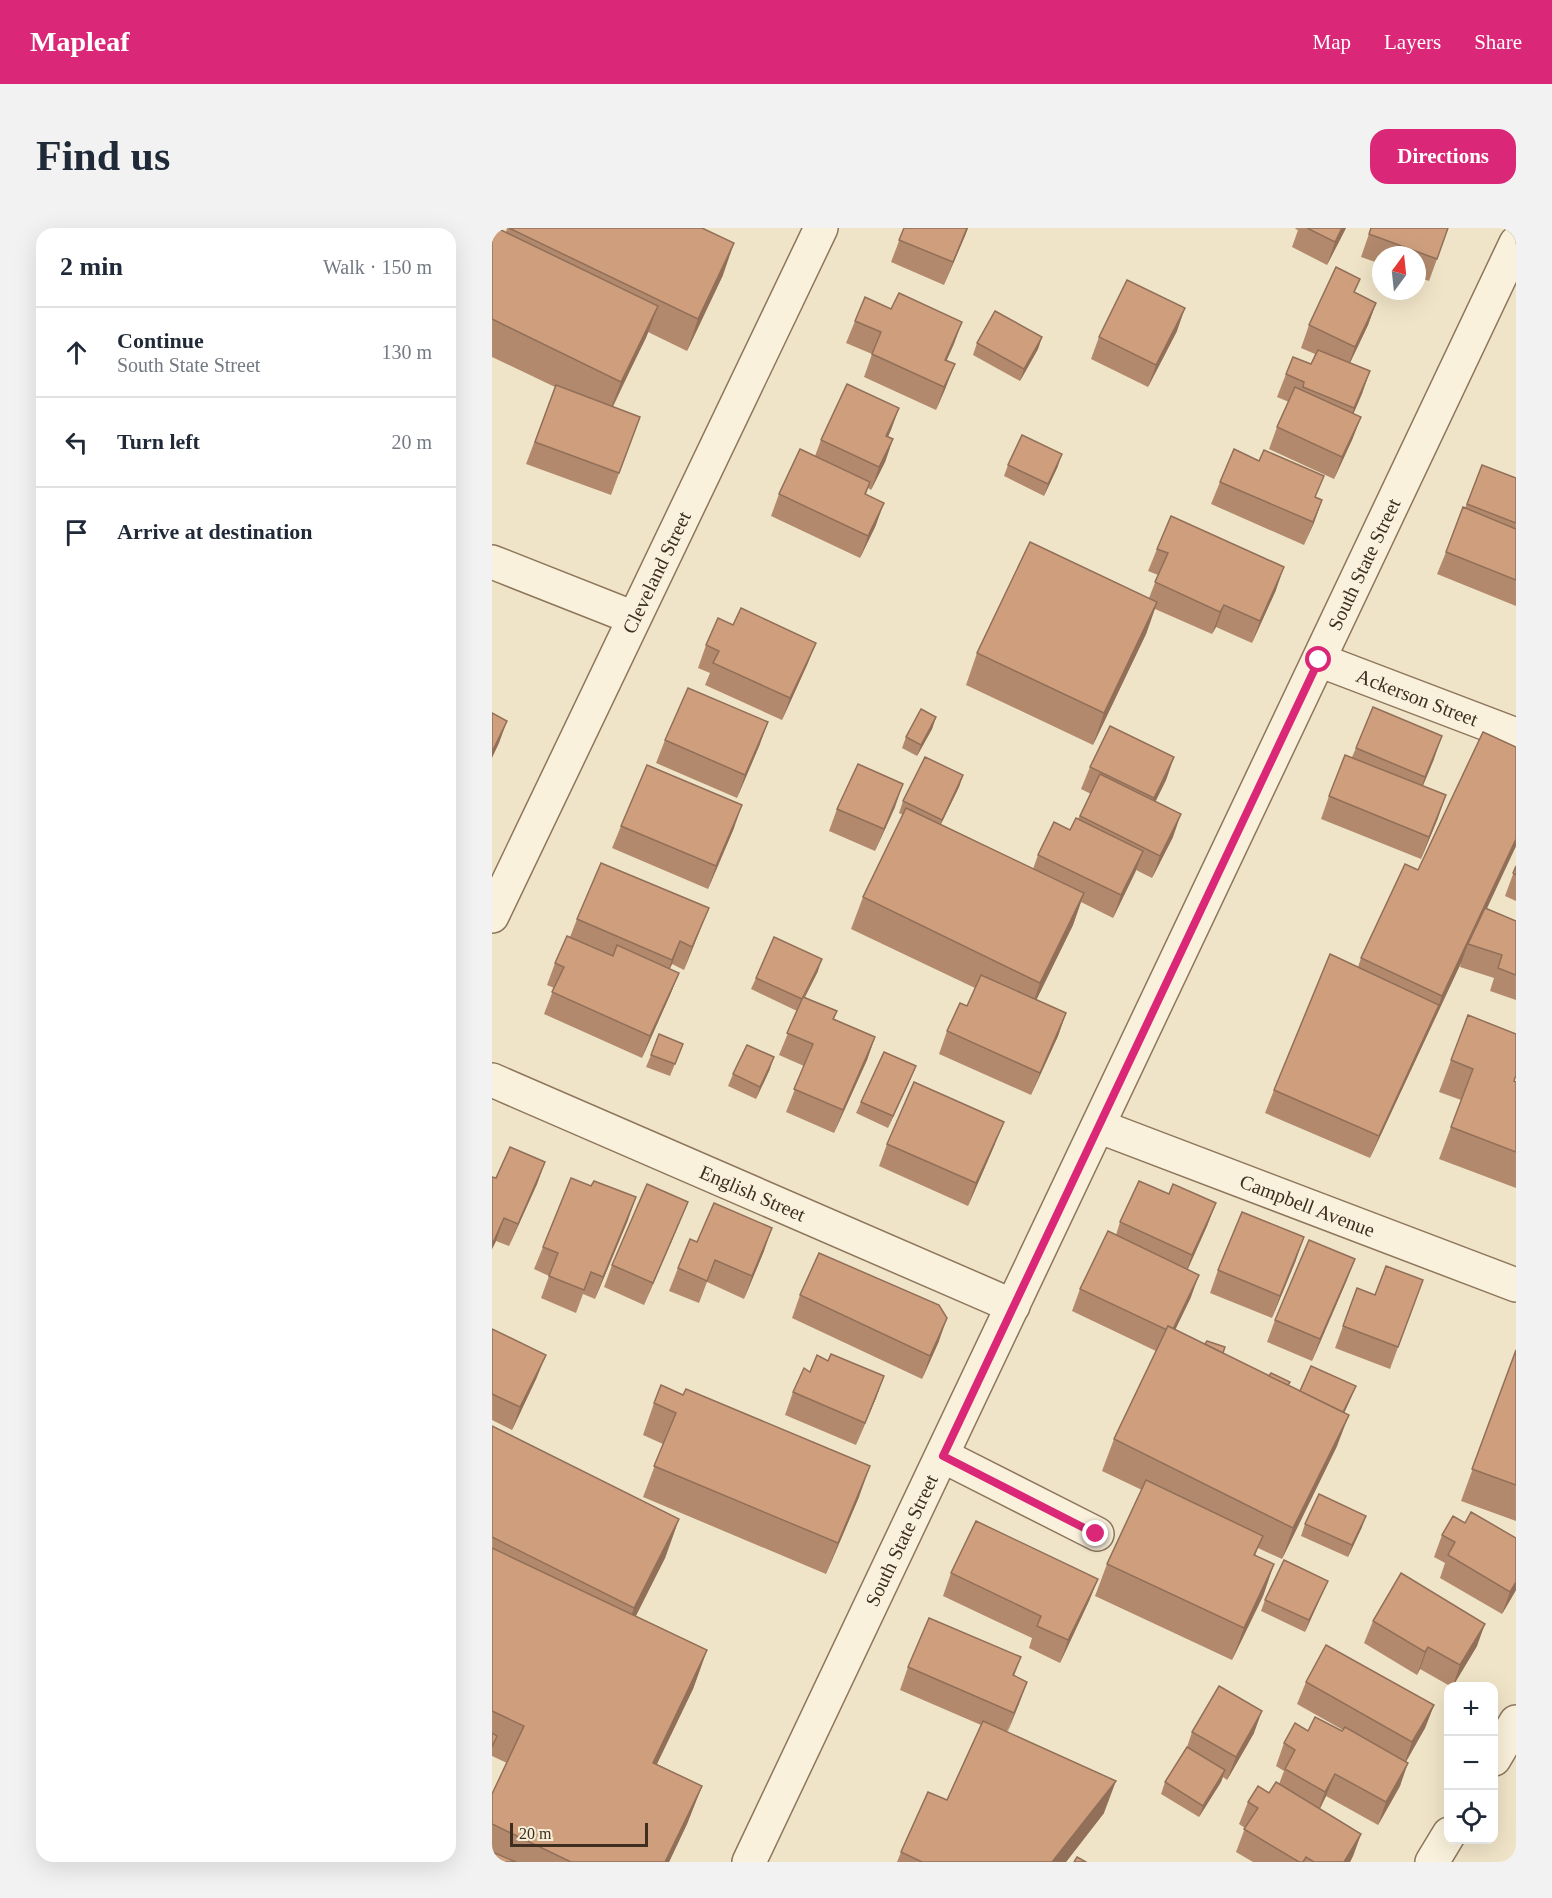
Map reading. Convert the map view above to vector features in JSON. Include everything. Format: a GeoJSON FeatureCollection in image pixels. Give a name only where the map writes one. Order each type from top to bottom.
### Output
{"type":"FeatureCollection","features":[{"type":"Feature","properties":{"kind":"street","name":"Cleveland Street"},"geometry":{"type":"LineString","coordinates":[[492,916],[821,228]]}},
{"type":"Feature","properties":{"kind":"street","name":"South State Street"},"geometry":{"type":"LineString","coordinates":[[749,1862],[1516,243]]}},
{"type":"Feature","properties":{"kind":"street"},"geometry":{"type":"LineString","coordinates":[[492,562],[634,618]]}},
{"type":"Feature","properties":{"kind":"street","name":"Ackerson Street"},"geometry":{"type":"LineString","coordinates":[[1319,660],[1516,735]]}},
{"type":"Feature","properties":{"kind":"street","name":"English Street"},"geometry":{"type":"LineString","coordinates":[[492,1080],[1013,1306]]}},
{"type":"Feature","properties":{"kind":"street","name":"Campbell Avenue"},"geometry":{"type":"LineString","coordinates":[[1098,1126],[1516,1285]]}},
{"type":"Feature","properties":{"kind":"street"},"geometry":{"type":"LineString","coordinates":[[943,1456],[1096,1534]]}},
{"type":"Feature","properties":{"kind":"street"},"geometry":{"type":"LineString","coordinates":[[1498,1752],[1516,1722]]}},
{"type":"Feature","properties":{"kind":"street"},"geometry":{"type":"LineString","coordinates":[[1432,1862],[1444,1842]]}},
{"type":"Feature","properties":{"kind":"building"},"geometry":{"type":"Polygon","coordinates":[[[497,228],[658,306],[621,382],[492,319],[492,239],[497,228]]]}},
{"type":"Feature","properties":{"kind":"building"},"geometry":{"type":"Polygon","coordinates":[[[509,228],[702,228],[734,243],[698,319],[509,228]]]}},
{"type":"Feature","properties":{"kind":"building"},"geometry":{"type":"Polygon","coordinates":[[[904,228],[967,228],[953,262],[899,240],[904,228]]]}},
{"type":"Feature","properties":{"kind":"building"},"geometry":{"type":"Polygon","coordinates":[[[1307,228],[1342,228],[1335,242],[1307,228]]]}},
{"type":"Feature","properties":{"kind":"building"},"geometry":{"type":"Polygon","coordinates":[[[1371,228],[1448,228],[1437,259],[1426,255],[1426,246],[1402,246],[1369,234],[1371,228]]]}},
{"type":"Feature","properties":{"kind":"building"},"geometry":{"type":"Polygon","coordinates":[[[1336,267],[1360,279],[1354,292],[1376,303],[1355,347],[1309,325],[1336,267]]]}},
{"type":"Feature","properties":{"kind":"building"},"geometry":{"type":"Polygon","coordinates":[[[1127,280],[1185,308],[1156,365],[1099,337],[1127,280]]]}},
{"type":"Feature","properties":{"kind":"building"},"geometry":{"type":"Polygon","coordinates":[[[899,293],[962,322],[945,360],[955,364],[944,387],[872,354],[881,332],[855,321],[865,297],[891,309],[899,293]]]}},
{"type":"Feature","properties":{"kind":"building"},"geometry":{"type":"Polygon","coordinates":[[[995,311],[1042,337],[1024,369],[977,343],[995,311]]]}},
{"type":"Feature","properties":{"kind":"building"},"geometry":{"type":"Polygon","coordinates":[[[1318,350],[1370,371],[1354,408],[1303,387],[1304,382],[1286,374],[1293,357],[1311,364],[1318,350]]]}},
{"type":"Feature","properties":{"kind":"building"},"geometry":{"type":"Polygon","coordinates":[[[847,384],[899,408],[886,436],[893,439],[879,467],[821,440],[847,384]]]}},
{"type":"Feature","properties":{"kind":"building"},"geometry":{"type":"Polygon","coordinates":[[[556,385],[640,417],[619,473],[535,442],[556,385]]]}},
{"type":"Feature","properties":{"kind":"building"},"geometry":{"type":"Polygon","coordinates":[[[1295,387],[1361,417],[1342,457],[1277,427],[1295,387]]]}},
{"type":"Feature","properties":{"kind":"building"},"geometry":{"type":"Polygon","coordinates":[[[1022,435],[1062,454],[1048,484],[1008,465],[1022,435]]]}},
{"type":"Feature","properties":{"kind":"building"},"geometry":{"type":"Polygon","coordinates":[[[800,449],[870,482],[865,494],[884,503],[868,536],[779,494],[800,449]]]}},
{"type":"Feature","properties":{"kind":"building"},"geometry":{"type":"Polygon","coordinates":[[[1234,449],[1259,461],[1264,450],[1324,476],[1315,497],[1322,500],[1313,522],[1220,482],[1234,449]]]}},
{"type":"Feature","properties":{"kind":"building"},"geometry":{"type":"Polygon","coordinates":[[[1482,465],[1516,478],[1516,523],[1467,504],[1482,465]]]}},
{"type":"Feature","properties":{"kind":"building"},"geometry":{"type":"Polygon","coordinates":[[[1463,507],[1516,529],[1516,580],[1446,552],[1463,507]]]}},
{"type":"Feature","properties":{"kind":"building"},"geometry":{"type":"Polygon","coordinates":[[[1171,516],[1284,567],[1260,621],[1224,605],[1220,612],[1155,582],[1168,553],[1157,549],[1171,516]]]}},
{"type":"Feature","properties":{"kind":"building"},"geometry":{"type":"Polygon","coordinates":[[[1030,542],[1157,602],[1104,713],[977,653],[1030,542]]]}},
{"type":"Feature","properties":{"kind":"building"},"geometry":{"type":"Polygon","coordinates":[[[741,608],[816,643],[790,698],[713,663],[719,651],[706,645],[718,618],[733,625],[741,608]]]}},
{"type":"Feature","properties":{"kind":"building"},"geometry":{"type":"Polygon","coordinates":[[[688,688],[768,722],[745,775],[665,740],[688,688]]]}},
{"type":"Feature","properties":{"kind":"building"},"geometry":{"type":"Polygon","coordinates":[[[1373,707],[1442,736],[1425,777],[1356,748],[1373,707]]]}},
{"type":"Feature","properties":{"kind":"building"},"geometry":{"type":"Polygon","coordinates":[[[921,709],[936,717],[921,745],[906,737],[921,709]]]}},
{"type":"Feature","properties":{"kind":"building"},"geometry":{"type":"Polygon","coordinates":[[[492,713],[507,721],[492,752],[492,713]]]}},
{"type":"Feature","properties":{"kind":"building"},"geometry":{"type":"Polygon","coordinates":[[[1110,726],[1174,757],[1154,798],[1090,767],[1110,726]]]}},
{"type":"Feature","properties":{"kind":"building"},"geometry":{"type":"Polygon","coordinates":[[[1483,732],[1516,747],[1516,839],[1442,996],[1361,958],[1405,864],[1418,870],[1483,732]]]}},
{"type":"Feature","properties":{"kind":"building"},"geometry":{"type":"Polygon","coordinates":[[[1345,755],[1446,795],[1429,837],[1329,796],[1345,755]]]}},
{"type":"Feature","properties":{"kind":"building"},"geometry":{"type":"Polygon","coordinates":[[[925,757],[963,775],[942,820],[903,801],[925,757]]]}},
{"type":"Feature","properties":{"kind":"building"},"geometry":{"type":"Polygon","coordinates":[[[858,764],[903,784],[884,829],[837,809],[858,764]]]}},
{"type":"Feature","properties":{"kind":"building"},"geometry":{"type":"Polygon","coordinates":[[[647,765],[742,805],[716,866],[621,826],[647,765]]]}},
{"type":"Feature","properties":{"kind":"building"},"geometry":{"type":"Polygon","coordinates":[[[1100,774],[1181,814],[1160,856],[1080,816],[1100,774]]]}},
{"type":"Feature","properties":{"kind":"building"},"geometry":{"type":"Polygon","coordinates":[[[906,808],[1084,893],[1040,983],[863,897],[906,808]]]}},
{"type":"Feature","properties":{"kind":"building"},"geometry":{"type":"Polygon","coordinates":[[[1076,818],[1143,851],[1121,895],[1038,855],[1054,822],[1070,830],[1076,818]]]}},
{"type":"Feature","properties":{"kind":"building"},"geometry":{"type":"Polygon","coordinates":[[[601,863],[709,908],[692,947],[680,941],[672,960],[577,919],[601,863]]]}},
{"type":"Feature","properties":{"kind":"building"},"geometry":{"type":"Polygon","coordinates":[[[1485,908],[1516,921],[1516,975],[1498,968],[1502,955],[1468,944],[1485,908]]]}},
{"type":"Feature","properties":{"kind":"building"},"geometry":{"type":"Polygon","coordinates":[[[567,936],[613,956],[617,945],[679,973],[650,1036],[552,992],[564,967],[555,963],[567,936]]]}},
{"type":"Feature","properties":{"kind":"building"},"geometry":{"type":"Polygon","coordinates":[[[774,937],[822,959],[802,999],[756,978],[774,937]]]}},
{"type":"Feature","properties":{"kind":"building"},"geometry":{"type":"Polygon","coordinates":[[[1330,954],[1439,1005],[1379,1136],[1274,1090],[1330,954]]]}},
{"type":"Feature","properties":{"kind":"building"},"geometry":{"type":"Polygon","coordinates":[[[981,975],[1066,1013],[1040,1073],[947,1031],[960,1003],[967,1006],[981,975]]]}},
{"type":"Feature","properties":{"kind":"building"},"geometry":{"type":"Polygon","coordinates":[[[803,997],[837,1011],[833,1019],[875,1037],[843,1110],[794,1089],[813,1044],[787,1033],[803,997]]]}},
{"type":"Feature","properties":{"kind":"building"},"geometry":{"type":"Polygon","coordinates":[[[1468,1015],[1516,1034],[1514,1081],[1516,1082],[1516,1152],[1451,1127],[1473,1069],[1451,1060],[1468,1015]]]}},
{"type":"Feature","properties":{"kind":"building"},"geometry":{"type":"Polygon","coordinates":[[[659,1034],[683,1044],[675,1064],[651,1055],[659,1034]]]}},
{"type":"Feature","properties":{"kind":"building"},"geometry":{"type":"Polygon","coordinates":[[[747,1045],[774,1057],[760,1087],[733,1074],[747,1045]]]}},
{"type":"Feature","properties":{"kind":"building"},"geometry":{"type":"Polygon","coordinates":[[[884,1052],[916,1066],[893,1116],[861,1102],[884,1052]]]}},
{"type":"Feature","properties":{"kind":"building"},"geometry":{"type":"Polygon","coordinates":[[[914,1082],[1004,1122],[976,1183],[887,1144],[914,1082]]]}},
{"type":"Feature","properties":{"kind":"building"},"geometry":{"type":"Polygon","coordinates":[[[510,1147],[545,1162],[518,1224],[504,1218],[492,1245],[492,1177],[496,1178],[510,1147]]]}},
{"type":"Feature","properties":{"kind":"building"},"geometry":{"type":"Polygon","coordinates":[[[571,1178],[591,1186],[594,1181],[636,1197],[603,1277],[591,1272],[584,1290],[549,1276],[558,1253],[543,1247],[571,1178]]]}},
{"type":"Feature","properties":{"kind":"building"},"geometry":{"type":"Polygon","coordinates":[[[1139,1181],[1169,1194],[1173,1184],[1216,1203],[1192,1255],[1120,1222],[1139,1181]]]}},
{"type":"Feature","properties":{"kind":"building"},"geometry":{"type":"Polygon","coordinates":[[[647,1184],[688,1202],[653,1283],[612,1265],[647,1184]]]}},
{"type":"Feature","properties":{"kind":"building"},"geometry":{"type":"Polygon","coordinates":[[[714,1203],[772,1228],[752,1276],[715,1260],[707,1281],[678,1268],[690,1239],[697,1242],[714,1203]]]}},
{"type":"Feature","properties":{"kind":"building"},"geometry":{"type":"Polygon","coordinates":[[[1242,1212],[1304,1237],[1280,1296],[1218,1270],[1242,1212]]]}},
{"type":"Feature","properties":{"kind":"building"},"geometry":{"type":"Polygon","coordinates":[[[1108,1231],[1199,1275],[1173,1329],[1168,1326],[1167,1330],[1080,1289],[1108,1231]]]}},
{"type":"Feature","properties":{"kind":"building"},"geometry":{"type":"Polygon","coordinates":[[[1309,1240],[1355,1259],[1320,1339],[1275,1320],[1309,1240]]]}},
{"type":"Feature","properties":{"kind":"building"},"geometry":{"type":"Polygon","coordinates":[[[819,1253],[939,1305],[947,1318],[930,1356],[800,1295],[819,1253]]]}},
{"type":"Feature","properties":{"kind":"building"},"geometry":{"type":"Polygon","coordinates":[[[1386,1266],[1423,1280],[1398,1347],[1343,1326],[1357,1288],[1375,1295],[1386,1266]]]}},
{"type":"Feature","properties":{"kind":"building"},"geometry":{"type":"Polygon","coordinates":[[[1168,1326],[1349,1415],[1293,1528],[1114,1439],[1168,1326]]]}},
{"type":"Feature","properties":{"kind":"building"},"geometry":{"type":"Polygon","coordinates":[[[492,1329],[546,1355],[520,1407],[492,1394],[492,1329]]]}},
{"type":"Feature","properties":{"kind":"building"},"geometry":{"type":"Polygon","coordinates":[[[1207,1341],[1225,1347],[1223,1353],[1205,1344],[1207,1341]]]}},
{"type":"Feature","properties":{"kind":"building"},"geometry":{"type":"Polygon","coordinates":[[[1516,1350],[1516,1485],[1472,1469],[1516,1350]]]}},
{"type":"Feature","properties":{"kind":"building"},"geometry":{"type":"Polygon","coordinates":[[[831,1354],[884,1376],[865,1423],[793,1392],[804,1368],[810,1372],[817,1355],[828,1361],[831,1354]]]}},
{"type":"Feature","properties":{"kind":"building"},"geometry":{"type":"Polygon","coordinates":[[[1311,1366],[1356,1386],[1343,1412],[1300,1391],[1311,1366]]]}},
{"type":"Feature","properties":{"kind":"building"},"geometry":{"type":"Polygon","coordinates":[[[1271,1373],[1290,1382],[1288,1385],[1269,1376],[1271,1373]]]}},
{"type":"Feature","properties":{"kind":"building"},"geometry":{"type":"Polygon","coordinates":[[[661,1385],[683,1395],[686,1389],[870,1466],[838,1543],[654,1466],[676,1413],[654,1403],[661,1385]]]}},
{"type":"Feature","properties":{"kind":"building"},"geometry":{"type":"Polygon","coordinates":[[[492,1426],[679,1519],[634,1608],[492,1537],[492,1426]]]}},
{"type":"Feature","properties":{"kind":"building"},"geometry":{"type":"Polygon","coordinates":[[[1146,1480],[1263,1536],[1254,1555],[1274,1564],[1244,1628],[1107,1564],[1146,1480]]]}},
{"type":"Feature","properties":{"kind":"building"},"geometry":{"type":"Polygon","coordinates":[[[1319,1494],[1366,1516],[1352,1545],[1305,1524],[1319,1494]]]}},
{"type":"Feature","properties":{"kind":"building"},"geometry":{"type":"Polygon","coordinates":[[[1471,1512],[1516,1538],[1516,1582],[1510,1592],[1448,1555],[1455,1542],[1442,1535],[1453,1516],[1465,1523],[1471,1512]]]}},
{"type":"Feature","properties":{"kind":"building"},"geometry":{"type":"Polygon","coordinates":[[[976,1521],[1098,1579],[1068,1640],[1037,1626],[1041,1616],[951,1573],[976,1521]]]}},
{"type":"Feature","properties":{"kind":"building"},"geometry":{"type":"Polygon","coordinates":[[[492,1548],[707,1650],[653,1763],[702,1786],[665,1862],[571,1862],[492,1824],[492,1794],[524,1726],[492,1711],[492,1548]]]}},
{"type":"Feature","properties":{"kind":"building"},"geometry":{"type":"Polygon","coordinates":[[[1284,1560],[1328,1581],[1309,1620],[1265,1600],[1284,1560]]]}},
{"type":"Feature","properties":{"kind":"building"},"geometry":{"type":"Polygon","coordinates":[[[1401,1573],[1485,1624],[1460,1665],[1428,1647],[1425,1652],[1373,1621],[1401,1573]]]}},
{"type":"Feature","properties":{"kind":"building"},"geometry":{"type":"Polygon","coordinates":[[[929,1618],[1021,1657],[1013,1675],[1027,1682],[1014,1713],[908,1667],[929,1618]]]}},
{"type":"Feature","properties":{"kind":"building"},"geometry":{"type":"Polygon","coordinates":[[[1326,1645],[1434,1705],[1412,1742],[1306,1682],[1326,1645]]]}},
{"type":"Feature","properties":{"kind":"building"},"geometry":{"type":"Polygon","coordinates":[[[1219,1686],[1262,1711],[1236,1757],[1192,1732],[1219,1686]]]}},
{"type":"Feature","properties":{"kind":"building"},"geometry":{"type":"Polygon","coordinates":[[[1315,1717],[1342,1731],[1345,1727],[1408,1763],[1386,1802],[1335,1774],[1325,1792],[1285,1769],[1295,1750],[1284,1743],[1295,1723],[1308,1731],[1315,1717]]]}},
{"type":"Feature","properties":{"kind":"building"},"geometry":{"type":"Polygon","coordinates":[[[983,1721],[1116,1781],[1052,1862],[922,1862],[901,1852],[928,1792],[947,1800],[983,1721]]]}},
{"type":"Feature","properties":{"kind":"building"},"geometry":{"type":"Polygon","coordinates":[[[492,1733],[497,1736],[492,1747],[492,1733]]]}},
{"type":"Feature","properties":{"kind":"building"},"geometry":{"type":"Polygon","coordinates":[[[1187,1747],[1225,1770],[1203,1806],[1165,1782],[1187,1747]]]}},
{"type":"Feature","properties":{"kind":"building"},"geometry":{"type":"Polygon","coordinates":[[[1276,1782],[1361,1834],[1344,1862],[1314,1862],[1306,1857],[1303,1862],[1299,1862],[1244,1829],[1258,1808],[1248,1802],[1258,1786],[1269,1793],[1276,1782]]]}},
{"type":"Feature","properties":{"kind":"building"},"geometry":{"type":"Polygon","coordinates":[[[492,1852],[516,1862],[492,1862],[492,1852]]]}},
{"type":"Feature","properties":{"kind":"building"},"geometry":{"type":"Polygon","coordinates":[[[1077,1857],[1086,1862],[1074,1862],[1077,1857]]]}},
{"type":"Feature","properties":{"kind":"route"},"geometry":{"type":"LineString","coordinates":[[1096,1534],[943,1456],[1319,660]]}}]}
